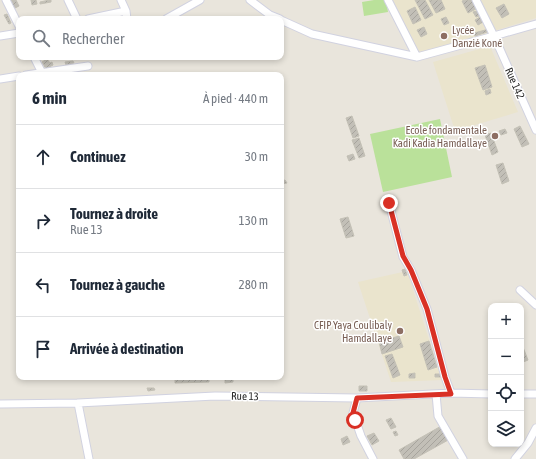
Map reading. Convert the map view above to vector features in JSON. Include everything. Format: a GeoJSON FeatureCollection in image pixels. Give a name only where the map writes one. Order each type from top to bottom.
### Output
{"type":"FeatureCollection","features":[{"type":"Feature","properties":{"kind":"street"},"geometry":{"type":"LineString","coordinates":[[6,0],[16,20]]}},
{"type":"Feature","properties":{"kind":"street"},"geometry":{"type":"LineString","coordinates":[[68,0],[76,16]]}},
{"type":"Feature","properties":{"kind":"street"},"geometry":{"type":"LineString","coordinates":[[121,0],[126,15]]}},
{"type":"Feature","properties":{"kind":"street"},"geometry":{"type":"LineString","coordinates":[[171,16],[200,0]]}},
{"type":"Feature","properties":{"kind":"street"},"geometry":{"type":"LineString","coordinates":[[250,0],[272,16]]}},
{"type":"Feature","properties":{"kind":"street"},"geometry":{"type":"LineString","coordinates":[[388,0],[417,57]]}},
{"type":"Feature","properties":{"kind":"street","name":"Rue 142"},"geometry":{"type":"LineString","coordinates":[[476,0],[494,36],[536,130]]}},
{"type":"Feature","properties":{"kind":"street"},"geometry":{"type":"LineString","coordinates":[[284,21],[312,34],[417,57],[536,24]]}},
{"type":"Feature","properties":{"kind":"street"},"geometry":{"type":"LineString","coordinates":[[0,36],[16,33]]}},
{"type":"Feature","properties":{"kind":"street"},"geometry":{"type":"LineString","coordinates":[[36,60],[42,72],[88,66]]}},
{"type":"Feature","properties":{"kind":"street"},"geometry":{"type":"LineString","coordinates":[[0,79],[16,76]]}},
{"type":"Feature","properties":{"kind":"street"},"geometry":{"type":"LineString","coordinates":[[389,203],[403,256],[411,270],[427,309],[451,394]]}},
{"type":"Feature","properties":{"kind":"street"},"geometry":{"type":"LineString","coordinates":[[520,290],[536,305]]}},
{"type":"Feature","properties":{"kind":"street"},"geometry":{"type":"LineString","coordinates":[[436,394],[438,416],[463,459]]}},
{"type":"Feature","properties":{"kind":"street","name":"Rue 13"},"geometry":{"type":"LineString","coordinates":[[0,404],[78,403],[215,396],[357,398],[436,394],[488,394]]}},
{"type":"Feature","properties":{"kind":"street"},"geometry":{"type":"LineString","coordinates":[[524,394],[536,394]]}},
{"type":"Feature","properties":{"kind":"street"},"geometry":{"type":"LineString","coordinates":[[357,398],[353,413],[361,436],[373,459]]}},
{"type":"Feature","properties":{"kind":"street"},"geometry":{"type":"LineString","coordinates":[[78,403],[89,459]]}},
{"type":"Feature","properties":{"kind":"street"},"geometry":{"type":"LineString","coordinates":[[515,459],[528,443],[536,428]]}},
{"type":"Feature","properties":{"kind":"shaded area","name":"Lycée Danzié Koné"},"geometry":{"type":"Polygon","coordinates":[[[392,0],[536,0],[536,18],[419,54],[392,0]]]}},
{"type":"Feature","properties":{"kind":"shaded area"},"geometry":{"type":"Polygon","coordinates":[[[490,46],[518,112],[455,131],[433,62],[490,46]]]}},
{"type":"Feature","properties":{"kind":"shaded area","name":"CFIP Yaya Coulibaly Hamdallaye"},"geometry":{"type":"Polygon","coordinates":[[[407,271],[442,380],[391,382],[358,282],[407,271]]]}},
{"type":"Feature","properties":{"kind":"green space"},"geometry":{"type":"Polygon","coordinates":[[[386,0],[388,12],[364,16],[362,2],[386,0]]]}},
{"type":"Feature","properties":{"kind":"green space"},"geometry":{"type":"Polygon","coordinates":[[[440,119],[452,177],[383,192],[370,134],[440,119]]]}},
{"type":"Feature","properties":{"kind":"building"},"geometry":{"type":"Polygon","coordinates":[[[16,0],[19,6],[13,9],[9,2],[16,0]]]}},
{"type":"Feature","properties":{"kind":"building"},"geometry":{"type":"Polygon","coordinates":[[[31,0],[36,0],[37,4],[32,5],[31,0]]]}},
{"type":"Feature","properties":{"kind":"building"},"geometry":{"type":"Polygon","coordinates":[[[51,0],[51,2],[40,4],[40,2],[51,0]]]}},
{"type":"Feature","properties":{"kind":"building"},"geometry":{"type":"Polygon","coordinates":[[[415,0],[425,0],[433,15],[425,19],[415,0]]]}},
{"type":"Feature","properties":{"kind":"building"},"geometry":{"type":"Polygon","coordinates":[[[429,0],[441,0],[445,9],[436,13],[429,0]]]}},
{"type":"Feature","properties":{"kind":"building"},"geometry":{"type":"Polygon","coordinates":[[[472,0],[476,9],[468,13],[462,1],[472,0]]]}},
{"type":"Feature","properties":{"kind":"building"},"geometry":{"type":"Polygon","coordinates":[[[504,4],[509,14],[502,18],[496,8],[504,4]]]}},
{"type":"Feature","properties":{"kind":"building"},"geometry":{"type":"Polygon","coordinates":[[[415,7],[421,20],[413,24],[407,11],[415,7]]]}},
{"type":"Feature","properties":{"kind":"building"},"geometry":{"type":"Polygon","coordinates":[[[477,11],[479,16],[476,17],[473,12],[477,11]]]}},
{"type":"Feature","properties":{"kind":"building"},"geometry":{"type":"Polygon","coordinates":[[[7,14],[11,23],[9,24],[4,15],[7,14]]]}},
{"type":"Feature","properties":{"kind":"building"},"geometry":{"type":"Polygon","coordinates":[[[446,17],[449,23],[444,25],[441,19],[446,17]]]}},
{"type":"Feature","properties":{"kind":"building"},"geometry":{"type":"Polygon","coordinates":[[[480,17],[483,22],[478,25],[475,20],[480,17]]]}},
{"type":"Feature","properties":{"kind":"building"},"geometry":{"type":"Polygon","coordinates":[[[424,27],[427,34],[421,37],[417,30],[424,27]]]}},
{"type":"Feature","properties":{"kind":"building"},"geometry":{"type":"Polygon","coordinates":[[[489,29],[490,31],[475,36],[474,33],[489,29]]]}},
{"type":"Feature","properties":{"kind":"building"},"geometry":{"type":"Polygon","coordinates":[[[48,60],[50,63],[52,62],[53,65],[46,69],[42,62],[48,60]]]}},
{"type":"Feature","properties":{"kind":"building"},"geometry":{"type":"Polygon","coordinates":[[[73,61],[74,63],[66,65],[65,62],[73,61]]]}},
{"type":"Feature","properties":{"kind":"building"},"geometry":{"type":"Polygon","coordinates":[[[485,65],[492,87],[483,90],[475,68],[485,65]]]}},
{"type":"Feature","properties":{"kind":"building"},"geometry":{"type":"Polygon","coordinates":[[[490,89],[491,93],[486,95],[485,91],[490,89]]]}},
{"type":"Feature","properties":{"kind":"building"},"geometry":{"type":"Polygon","coordinates":[[[352,116],[359,136],[353,138],[346,118],[352,116]]]}},
{"type":"Feature","properties":{"kind":"building"},"geometry":{"type":"Polygon","coordinates":[[[520,126],[529,144],[522,147],[514,129],[520,126]]]}},
{"type":"Feature","properties":{"kind":"building"},"geometry":{"type":"Polygon","coordinates":[[[505,129],[507,133],[501,135],[499,131],[505,129]]]}},
{"type":"Feature","properties":{"kind":"building"},"geometry":{"type":"Polygon","coordinates":[[[491,133],[498,152],[492,155],[485,135],[491,133]]]}},
{"type":"Feature","properties":{"kind":"building"},"geometry":{"type":"Polygon","coordinates":[[[359,138],[365,156],[359,158],[352,140],[359,138]]]}},
{"type":"Feature","properties":{"kind":"building"},"geometry":{"type":"Polygon","coordinates":[[[353,154],[355,159],[349,161],[347,156],[353,154]]]}},
{"type":"Feature","properties":{"kind":"building"},"geometry":{"type":"Polygon","coordinates":[[[503,163],[509,181],[502,184],[496,165],[503,163]]]}},
{"type":"Feature","properties":{"kind":"building"},"geometry":{"type":"Polygon","coordinates":[[[348,217],[354,236],[346,238],[340,219],[348,217]]]}},
{"type":"Feature","properties":{"kind":"building"},"geometry":{"type":"Polygon","coordinates":[[[405,269],[407,275],[404,276],[402,270],[405,269]]]}},
{"type":"Feature","properties":{"kind":"building"},"geometry":{"type":"Polygon","coordinates":[[[399,336],[403,347],[382,354],[379,342],[399,336]]]}},
{"type":"Feature","properties":{"kind":"building"},"geometry":{"type":"Polygon","coordinates":[[[429,341],[437,367],[428,370],[420,344],[429,341]]]}},
{"type":"Feature","properties":{"kind":"building"},"geometry":{"type":"Polygon","coordinates":[[[524,350],[528,360],[524,362],[524,350]]]}},
{"type":"Feature","properties":{"kind":"building"},"geometry":{"type":"Polygon","coordinates":[[[392,354],[400,375],[393,378],[385,356],[392,354]]]}},
{"type":"Feature","properties":{"kind":"building"},"geometry":{"type":"Polygon","coordinates":[[[415,373],[415,378],[409,378],[409,374],[415,373]]]}},
{"type":"Feature","properties":{"kind":"building"},"geometry":{"type":"Polygon","coordinates":[[[435,374],[441,374],[441,377],[435,377],[435,374]]]}},
{"type":"Feature","properties":{"kind":"building"},"geometry":{"type":"Polygon","coordinates":[[[175,380],[209,380],[209,382],[175,383],[175,380]]]}},
{"type":"Feature","properties":{"kind":"building"},"geometry":{"type":"Polygon","coordinates":[[[225,380],[233,380],[233,382],[225,383],[225,380]]]}},
{"type":"Feature","properties":{"kind":"building"},"geometry":{"type":"Polygon","coordinates":[[[359,386],[367,386],[367,391],[359,391],[359,386]]]}},
{"type":"Feature","properties":{"kind":"building"},"geometry":{"type":"Polygon","coordinates":[[[147,388],[154,388],[155,390],[148,391],[147,388]]]}},
{"type":"Feature","properties":{"kind":"building"},"geometry":{"type":"Polygon","coordinates":[[[391,418],[396,427],[391,429],[386,420],[391,418]]]}},
{"type":"Feature","properties":{"kind":"building"},"geometry":{"type":"Polygon","coordinates":[[[443,425],[450,439],[414,459],[404,459],[399,450],[443,425]]]}},
{"type":"Feature","properties":{"kind":"building"},"geometry":{"type":"Polygon","coordinates":[[[396,431],[398,435],[395,436],[393,432],[396,431]]]}},
{"type":"Feature","properties":{"kind":"building"},"geometry":{"type":"Polygon","coordinates":[[[374,433],[379,441],[372,445],[367,436],[374,433]]]}},
{"type":"Feature","properties":{"kind":"building"},"geometry":{"type":"Polygon","coordinates":[[[347,436],[350,442],[343,445],[341,439],[347,436]]]}},
{"type":"Feature","properties":{"kind":"place","name":"Lycée Danzié Koné"},"geometry":{"type":"Point","coordinates":[444,36]}},
{"type":"Feature","properties":{"kind":"place","name":"Ecole fondamentale Kadi Kadia Hamdallaye"},"geometry":{"type":"Point","coordinates":[495,136]}},
{"type":"Feature","properties":{"kind":"place","name":"CFIP Yaya Coulibaly Hamdallaye"},"geometry":{"type":"Point","coordinates":[400,331]}},
{"type":"Feature","properties":{"kind":"route"},"geometry":{"type":"LineString","coordinates":[[355,420],[353,413],[357,398],[451,394],[427,309],[411,270],[403,256],[389,203]]}}]}
